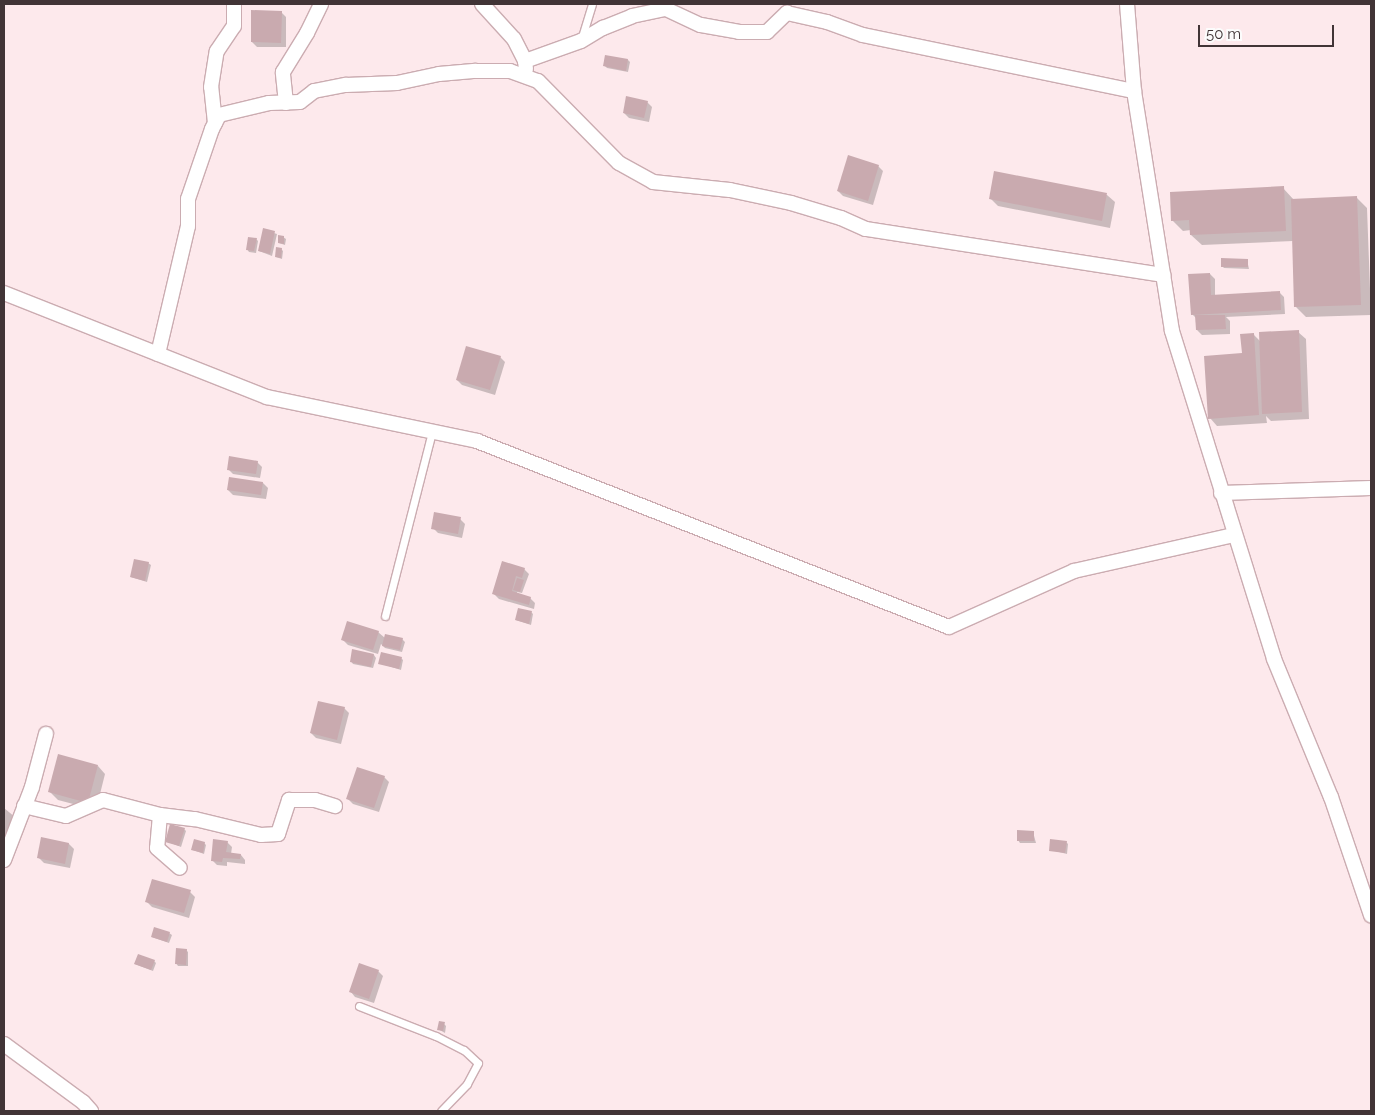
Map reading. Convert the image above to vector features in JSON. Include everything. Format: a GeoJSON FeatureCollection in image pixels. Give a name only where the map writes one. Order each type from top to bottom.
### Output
{"type":"FeatureCollection","features":[{"type":"Feature","properties":{"kind":"street"},"geometry":{"type":"LineString","coordinates":[[215,123],[211,87],[217,51],[234,26],[234,4]]}},
{"type":"Feature","properties":{"kind":"street"},"geometry":{"type":"LineString","coordinates":[[286,102],[283,72],[307,33],[321,4]]}},
{"type":"Feature","properties":{"kind":"street"},"geometry":{"type":"LineString","coordinates":[[482,4],[514,39],[525,61],[527,77]]}},
{"type":"Feature","properties":{"kind":"street"},"geometry":{"type":"LineString","coordinates":[[1127,4],[1134,91],[1172,331],[1234,535],[1274,658],[1330,797],[1371,915]]}},
{"type":"Feature","properties":{"kind":"street"},"geometry":{"type":"LineString","coordinates":[[525,61],[581,41],[603,28],[632,16],[666,9],[701,25],[748,32],[767,32],[787,13],[827,22],[863,35],[1134,91]]}},
{"type":"Feature","properties":{"kind":"street"},"geometry":{"type":"LineString","coordinates":[[158,354],[188,226],[188,199],[219,115],[269,103],[300,102],[314,91],[346,85],[397,83],[439,74],[476,70],[510,71],[538,81],[619,163],[652,182],[730,190],[791,203],[841,218],[866,229],[1163,275]]}},
{"type":"Feature","properties":{"kind":"street"},"geometry":{"type":"LineString","coordinates":[[4,293],[267,397],[477,441],[949,626],[1074,571],[1234,535]]}},
{"type":"Feature","properties":{"kind":"street"},"geometry":{"type":"LineString","coordinates":[[1221,493],[1371,488]]}},
{"type":"Feature","properties":{"kind":"street"},"geometry":{"type":"LineString","coordinates":[[4,860],[24,806],[46,734]]}},
{"type":"Feature","properties":{"kind":"street"},"geometry":{"type":"LineString","coordinates":[[24,806],[66,816],[103,800],[160,815],[195,820],[261,835],[278,834],[289,800],[315,800],[335,806]]}},
{"type":"Feature","properties":{"kind":"street"},"geometry":{"type":"LineString","coordinates":[[160,815],[157,848],[180,868]]}},
{"type":"Feature","properties":{"kind":"street"},"geometry":{"type":"LineString","coordinates":[[4,1044],[83,1102],[92,1111]]}},
{"type":"Feature","properties":{"kind":"lane"},"geometry":{"type":"LineString","coordinates":[[581,41],[592,4]]}},
{"type":"Feature","properties":{"kind":"lane"},"geometry":{"type":"LineString","coordinates":[[385,616],[432,431]]}},
{"type":"Feature","properties":{"kind":"lane"},"geometry":{"type":"LineString","coordinates":[[359,1006],[436,1036],[464,1050],[478,1063],[467,1084],[441,1111]]}},
{"type":"Feature","properties":{"kind":"building"},"geometry":{"type":"Polygon","coordinates":[[[251,10],[282,11],[281,43],[251,42],[251,10]]]}},
{"type":"Feature","properties":{"kind":"building"},"geometry":{"type":"Polygon","coordinates":[[[605,55],[628,59],[626,71],[603,66],[605,55]]]}},
{"type":"Feature","properties":{"kind":"building"},"geometry":{"type":"Polygon","coordinates":[[[626,96],[648,101],[644,118],[623,113],[626,96]]]}},
{"type":"Feature","properties":{"kind":"building"},"geometry":{"type":"Polygon","coordinates":[[[848,155],[879,165],[868,201],[837,191],[848,155]]]}},
{"type":"Feature","properties":{"kind":"building"},"geometry":{"type":"Polygon","coordinates":[[[994,171],[1107,193],[1102,221],[989,199],[994,171]]]}},
{"type":"Feature","properties":{"kind":"building"},"geometry":{"type":"Polygon","coordinates":[[[1284,186],[1286,231],[1190,235],[1189,220],[1171,221],[1170,192],[1284,186]]]}},
{"type":"Feature","properties":{"kind":"building"},"geometry":{"type":"Polygon","coordinates":[[[1357,196],[1361,305],[1294,307],[1291,199],[1357,196]]]}},
{"type":"Feature","properties":{"kind":"building"},"geometry":{"type":"Polygon","coordinates":[[[263,228],[275,231],[270,254],[258,251],[263,228]]]}},
{"type":"Feature","properties":{"kind":"building"},"geometry":{"type":"Polygon","coordinates":[[[278,235],[284,236],[284,244],[278,243],[278,235]]]}},
{"type":"Feature","properties":{"kind":"building"},"geometry":{"type":"Polygon","coordinates":[[[248,237],[257,238],[254,251],[246,250],[248,237]]]}},
{"type":"Feature","properties":{"kind":"building"},"geometry":{"type":"Polygon","coordinates":[[[276,247],[282,248],[281,258],[275,257],[276,247]]]}},
{"type":"Feature","properties":{"kind":"building"},"geometry":{"type":"Polygon","coordinates":[[[1221,258],[1248,259],[1248,267],[1221,267],[1221,258]]]}},
{"type":"Feature","properties":{"kind":"building"},"geometry":{"type":"Polygon","coordinates":[[[1210,273],[1211,295],[1280,291],[1281,310],[1191,315],[1188,274],[1210,273]]]}},
{"type":"Feature","properties":{"kind":"building"},"geometry":{"type":"Polygon","coordinates":[[[1195,315],[1225,315],[1226,329],[1196,330],[1195,315]]]}},
{"type":"Feature","properties":{"kind":"building"},"geometry":{"type":"Polygon","coordinates":[[[1299,330],[1302,412],[1262,414],[1259,332],[1299,330]]]}},
{"type":"Feature","properties":{"kind":"building"},"geometry":{"type":"Polygon","coordinates":[[[1254,333],[1259,415],[1208,419],[1204,356],[1242,353],[1240,334],[1254,333]]]}},
{"type":"Feature","properties":{"kind":"building"},"geometry":{"type":"Polygon","coordinates":[[[466,346],[501,356],[490,390],[456,380],[466,346]]]}},
{"type":"Feature","properties":{"kind":"building"},"geometry":{"type":"Polygon","coordinates":[[[229,456],[258,461],[256,474],[227,470],[229,456]]]}},
{"type":"Feature","properties":{"kind":"building"},"geometry":{"type":"Polygon","coordinates":[[[229,477],[263,482],[261,495],[227,490],[229,477]]]}},
{"type":"Feature","properties":{"kind":"building"},"geometry":{"type":"Polygon","coordinates":[[[434,512],[461,517],[458,534],[431,529],[434,512]]]}},
{"type":"Feature","properties":{"kind":"building"},"geometry":{"type":"Polygon","coordinates":[[[134,559],[149,562],[145,581],[130,577],[134,559]]]}},
{"type":"Feature","properties":{"kind":"building"},"geometry":{"type":"Polygon","coordinates":[[[502,561],[525,568],[522,578],[516,576],[512,591],[531,597],[529,605],[492,594],[502,561]]]}},
{"type":"Feature","properties":{"kind":"building"},"geometry":{"type":"Polygon","coordinates":[[[517,578],[524,580],[520,592],[513,590],[517,578]]]}},
{"type":"Feature","properties":{"kind":"building"},"geometry":{"type":"Polygon","coordinates":[[[518,608],[532,611],[529,624],[515,620],[518,608]]]}},
{"type":"Feature","properties":{"kind":"building"},"geometry":{"type":"Polygon","coordinates":[[[347,621],[379,631],[373,650],[341,640],[347,621]]]}},
{"type":"Feature","properties":{"kind":"building"},"geometry":{"type":"Polygon","coordinates":[[[385,634],[403,638],[400,650],[382,646],[385,634]]]}},
{"type":"Feature","properties":{"kind":"building"},"geometry":{"type":"Polygon","coordinates":[[[352,649],[374,654],[371,667],[350,662],[352,649]]]}},
{"type":"Feature","properties":{"kind":"building"},"geometry":{"type":"Polygon","coordinates":[[[381,652],[402,657],[399,669],[378,664],[381,652]]]}},
{"type":"Feature","properties":{"kind":"building"},"geometry":{"type":"Polygon","coordinates":[[[318,701],[345,707],[337,740],[310,733],[318,701]]]}},
{"type":"Feature","properties":{"kind":"building"},"geometry":{"type":"Polygon","coordinates":[[[58,754],[98,765],[88,803],[48,792],[58,754]]]}},
{"type":"Feature","properties":{"kind":"building"},"geometry":{"type":"Polygon","coordinates":[[[357,767],[385,776],[374,808],[346,799],[357,767]]]}},
{"type":"Feature","properties":{"kind":"building"},"geometry":{"type":"Polygon","coordinates":[[[170,824],[185,828],[179,846],[165,842],[170,824]]]}},
{"type":"Feature","properties":{"kind":"building"},"geometry":{"type":"Polygon","coordinates":[[[1017,830],[1034,831],[1034,841],[1017,841],[1017,830]]]}},
{"type":"Feature","properties":{"kind":"building"},"geometry":{"type":"Polygon","coordinates":[[[41,837],[69,843],[65,864],[37,858],[41,837]]]}},
{"type":"Feature","properties":{"kind":"building"},"geometry":{"type":"Polygon","coordinates":[[[194,839],[205,842],[203,853],[191,850],[194,839]]]}},
{"type":"Feature","properties":{"kind":"building"},"geometry":{"type":"Polygon","coordinates":[[[213,839],[228,841],[226,852],[241,854],[240,859],[223,858],[222,862],[211,861],[213,839]]]}},
{"type":"Feature","properties":{"kind":"building"},"geometry":{"type":"Polygon","coordinates":[[[1050,839],[1067,841],[1065,853],[1049,851],[1050,839]]]}},
{"type":"Feature","properties":{"kind":"building"},"geometry":{"type":"Polygon","coordinates":[[[152,879],[191,890],[184,913],[145,902],[152,879]]]}},
{"type":"Feature","properties":{"kind":"building"},"geometry":{"type":"Polygon","coordinates":[[[154,927],[170,932],[167,942],[151,937],[154,927]]]}},
{"type":"Feature","properties":{"kind":"building"},"geometry":{"type":"Polygon","coordinates":[[[176,948],[187,949],[186,965],[175,964],[176,948]]]}},
{"type":"Feature","properties":{"kind":"building"},"geometry":{"type":"Polygon","coordinates":[[[138,954],[155,960],[151,970],[134,964],[138,954]]]}},
{"type":"Feature","properties":{"kind":"building"},"geometry":{"type":"Polygon","coordinates":[[[359,963],[379,970],[369,999],[349,992],[359,963]]]}},
{"type":"Feature","properties":{"kind":"building"},"geometry":{"type":"Polygon","coordinates":[[[439,1021],[445,1022],[443,1031],[437,1030],[439,1021]]]}}]}
